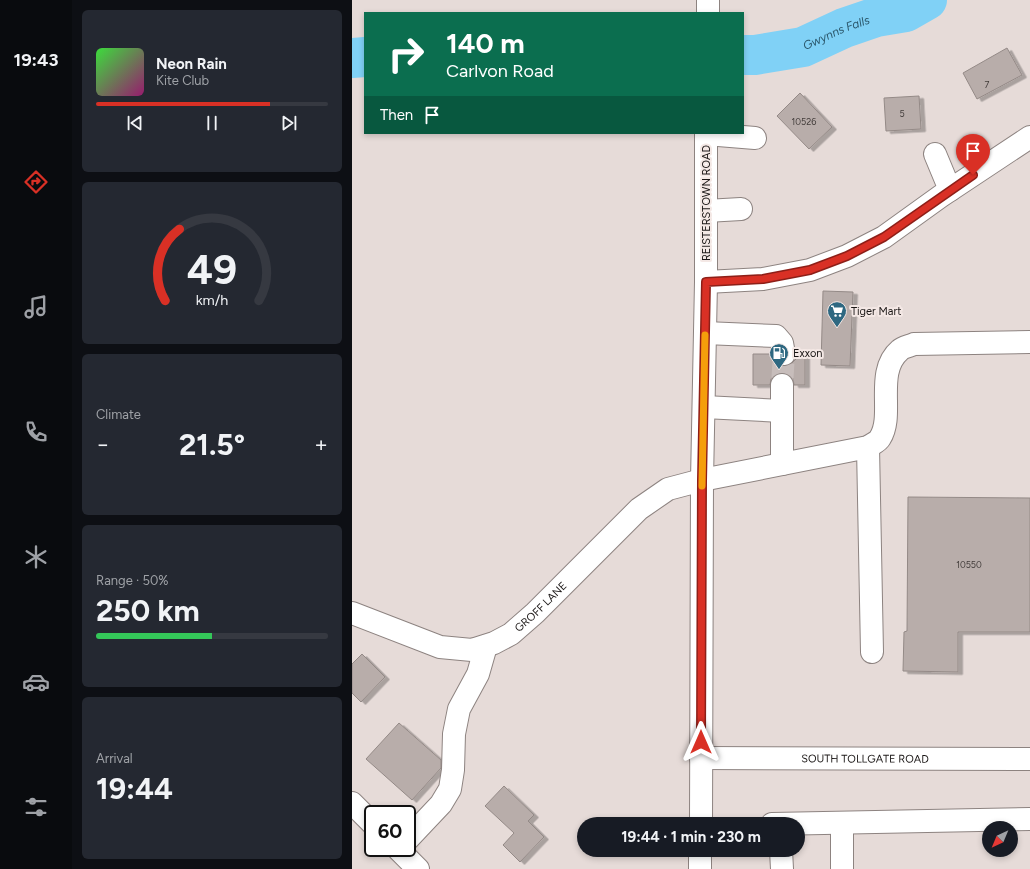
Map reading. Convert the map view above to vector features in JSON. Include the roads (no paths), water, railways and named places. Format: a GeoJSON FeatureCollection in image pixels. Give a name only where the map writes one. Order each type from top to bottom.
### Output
{"type":"FeatureCollection","features":[{"type":"Feature","properties":{"kind":"street"},"geometry":{"type":"LineString","coordinates":[[708,0],[708,12]]}},
{"type":"Feature","properties":{"kind":"street"},"geometry":{"type":"LineString","coordinates":[[706,134],[755,138]]}},
{"type":"Feature","properties":{"kind":"street","name":"REISTERSTOWN ROAD"},"geometry":{"type":"LineString","coordinates":[[701,817],[702,480],[706,282],[706,134]]}},
{"type":"Feature","properties":{"kind":"street"},"geometry":{"type":"LineString","coordinates":[[706,282],[763,279],[810,270],[847,256],[884,237],[950,190],[1030,137]]}},
{"type":"Feature","properties":{"kind":"street"},"geometry":{"type":"LineString","coordinates":[[935,154],[950,190]]}},
{"type":"Feature","properties":{"kind":"street"},"geometry":{"type":"LineString","coordinates":[[706,211],[741,209]]}},
{"type":"Feature","properties":{"kind":"street"},"geometry":{"type":"LineString","coordinates":[[705,333],[776,336],[782,343],[784,354]]}},
{"type":"Feature","properties":{"kind":"street"},"geometry":{"type":"LineString","coordinates":[[872,652],[868,447],[880,439],[885,428],[886,375],[891,361],[900,350],[914,344],[1030,342]]}},
{"type":"Feature","properties":{"kind":"street"},"geometry":{"type":"LineString","coordinates":[[782,385],[782,464]]}},
{"type":"Feature","properties":{"kind":"street"},"geometry":{"type":"LineString","coordinates":[[704,407],[782,411]]}},
{"type":"Feature","properties":{"kind":"street","name":"GROFF LANE"},"geometry":{"type":"LineString","coordinates":[[352,613],[440,647],[472,650],[486,646],[511,634],[535,613],[639,509],[668,489],[702,480],[868,447]]}},
{"type":"Feature","properties":{"kind":"street"},"geometry":{"type":"LineString","coordinates":[[416,830],[441,804],[450,789],[453,770],[454,734],[459,709],[478,674],[486,646]]}},
{"type":"Feature","properties":{"kind":"street","name":"SOUTH TOLLGATE ROAD"},"geometry":{"type":"LineString","coordinates":[[701,758],[1030,760]]}},
{"type":"Feature","properties":{"kind":"street"},"geometry":{"type":"LineString","coordinates":[[352,803],[364,815]]}},
{"type":"Feature","properties":{"kind":"street"},"geometry":{"type":"LineString","coordinates":[[805,824],[1030,819]]}},
{"type":"Feature","properties":{"kind":"street"},"geometry":{"type":"LineString","coordinates":[[842,823],[842,869]]}},
{"type":"Feature","properties":{"kind":"street"},"geometry":{"type":"LineString","coordinates":[[409,857],[418,869]]}},
{"type":"Feature","properties":{"kind":"street"},"geometry":{"type":"LineString","coordinates":[[700,857],[700,869]]}},
{"type":"Feature","properties":{"kind":"street"},"geometry":{"type":"LineString","coordinates":[[781,857],[782,869]]}},
{"type":"Feature","properties":{"kind":"waterway","name":"Gwynns Falls"},"geometry":{"type":"LineString","coordinates":[[744,55],[755,55],[803,47],[844,28],[876,17],[906,12],[927,0]]}},
{"type":"Feature","properties":{"kind":"waterway","name":"Gwynns Falls"},"geometry":{"type":"LineString","coordinates":[[352,58],[364,57]]}},
{"type":"Feature","properties":{"kind":"tunnel"},"geometry":{"type":"LineString","coordinates":[[782,385],[784,354]]}},
{"type":"Feature","properties":{"kind":"place","name":"Tiger Mart"},"geometry":{"type":"Point","coordinates":[837,328]}},
{"type":"Feature","properties":{"kind":"place","name":"Exxon"},"geometry":{"type":"Point","coordinates":[779,370]}}]}
